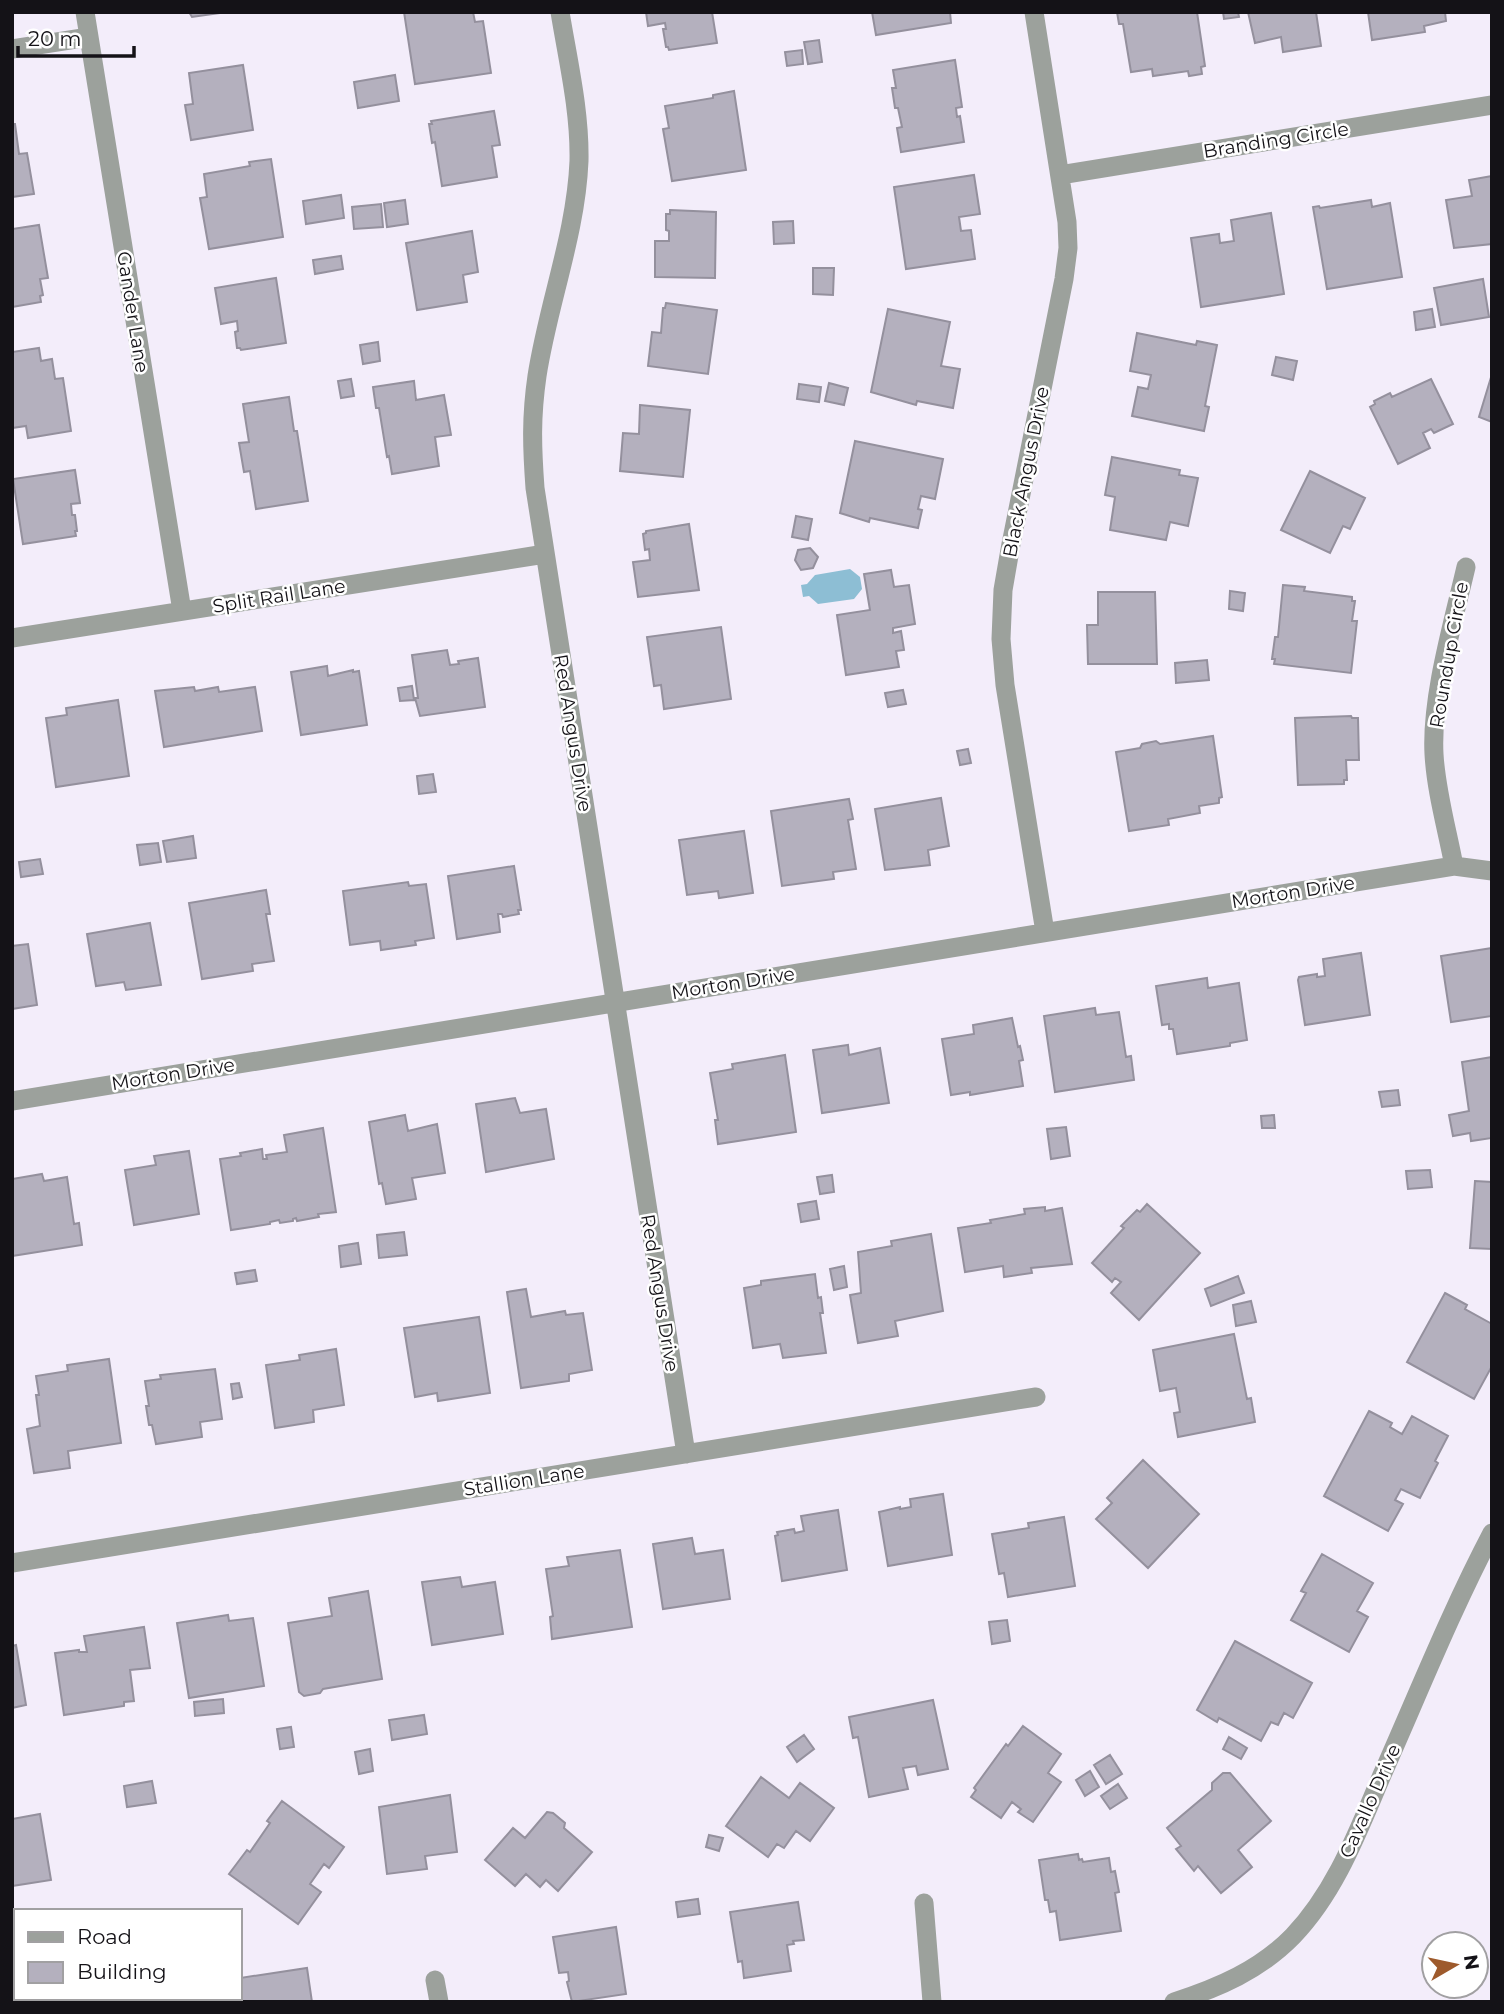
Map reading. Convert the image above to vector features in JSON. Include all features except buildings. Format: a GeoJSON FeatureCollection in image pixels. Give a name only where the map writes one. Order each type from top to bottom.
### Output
{"type":"FeatureCollection","features":[{"type":"Feature","properties":{"kind":"street","name":"Gander Lane"},"geometry":{"type":"LineString","coordinates":[[85,12],[181,611]]}},
{"type":"Feature","properties":{"kind":"street","name":"Red Angus Drive"},"geometry":{"type":"LineString","coordinates":[[560,12],[574,100],[579,160],[573,211],[538,373],[531,431],[534,488],[686,1454]]}},
{"type":"Feature","properties":{"kind":"street","name":"Black Angus Drive"},"geometry":{"type":"LineString","coordinates":[[1034,12],[1067,222],[1067,258],[1003,590],[1001,639],[1005,685],[1045,932]]}},
{"type":"Feature","properties":{"kind":"street"},"geometry":{"type":"LineString","coordinates":[[12,49],[89,37]]}},
{"type":"Feature","properties":{"kind":"street","name":"Branding Circle"},"geometry":{"type":"LineString","coordinates":[[1060,175],[1492,105]]}},
{"type":"Feature","properties":{"kind":"street","name":"Split Rail Lane"},"geometry":{"type":"LineString","coordinates":[[12,638],[545,554]]}},
{"type":"Feature","properties":{"kind":"street","name":"Roundup Circle"},"geometry":{"type":"LineString","coordinates":[[1454,866],[1436,765],[1435,722],[1466,567]]}},
{"type":"Feature","properties":{"kind":"street"},"geometry":{"type":"LineString","coordinates":[[1454,866],[1492,871]]}},
{"type":"Feature","properties":{"kind":"street","name":"Morton Drive"},"geometry":{"type":"LineString","coordinates":[[12,1101],[1454,866]]}},
{"type":"Feature","properties":{"kind":"street","name":"Stallion Lane"},"geometry":{"type":"LineString","coordinates":[[12,1563],[1036,1397]]}},
{"type":"Feature","properties":{"kind":"street","name":"Cavallo Drive"},"geometry":{"type":"LineString","coordinates":[[1174,2002],[1216,1988],[1257,1965],[1293,1936],[1329,1890],[1492,1533]]}},
{"type":"Feature","properties":{"kind":"street"},"geometry":{"type":"LineString","coordinates":[[924,1903],[932,2002]]}},
{"type":"Feature","properties":{"kind":"street"},"geometry":{"type":"LineString","coordinates":[[435,1980],[439,2002]]}},
{"type":"Feature","properties":{"kind":"water"},"geometry":{"type":"Polygon","coordinates":[[[850,569],[860,577],[862,589],[854,599],[818,604],[809,596],[803,597],[801,585],[807,584],[815,575],[850,569]]]}}]}
